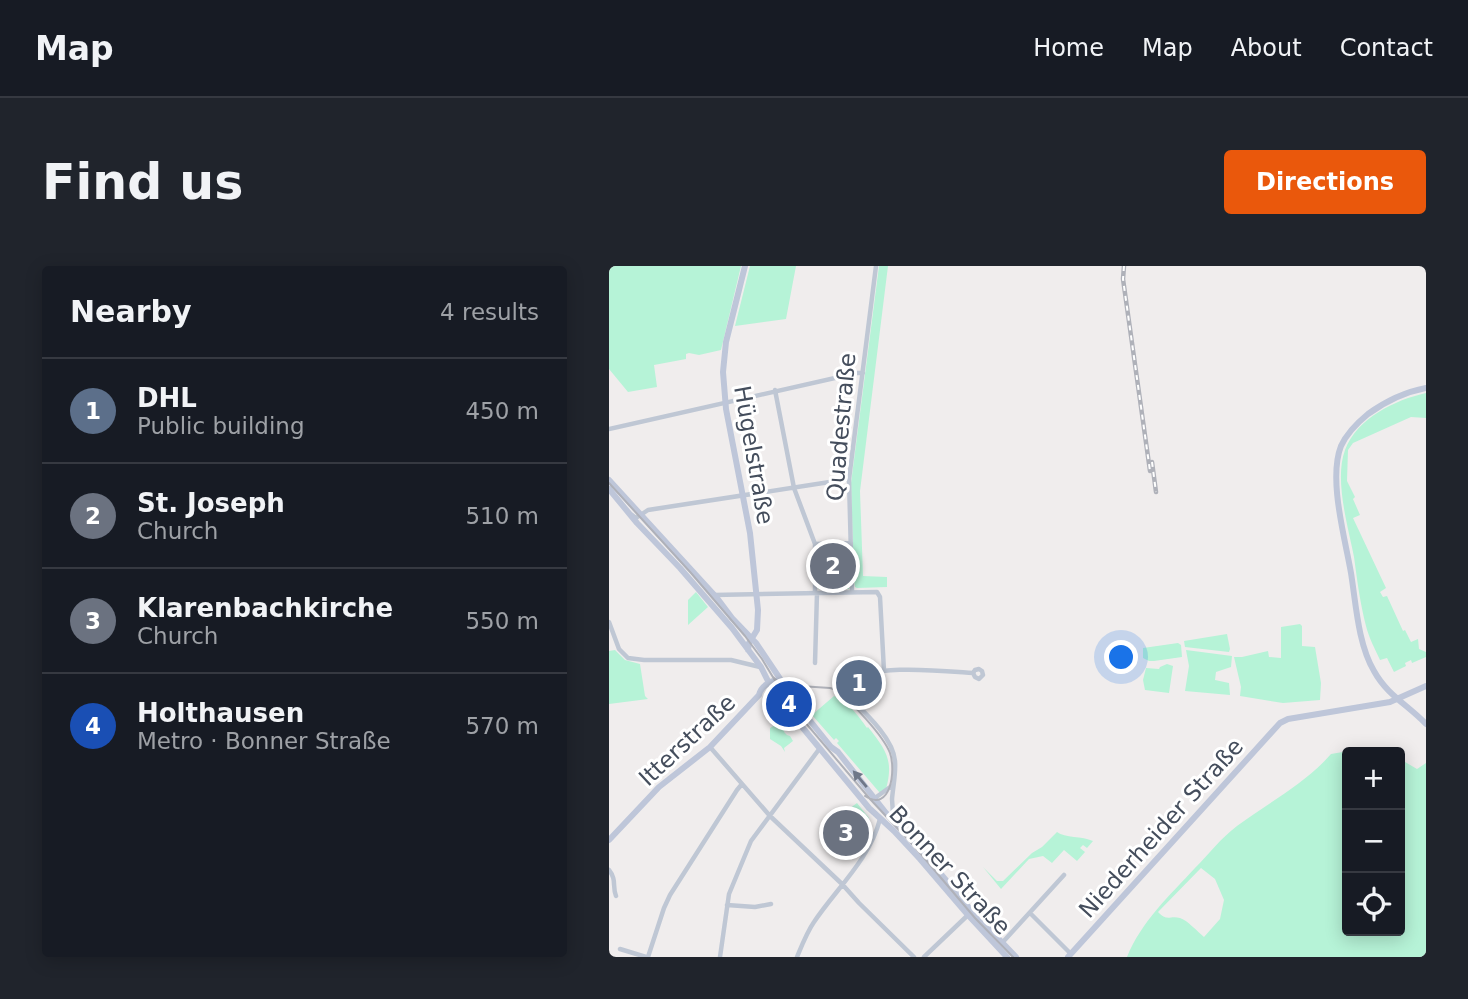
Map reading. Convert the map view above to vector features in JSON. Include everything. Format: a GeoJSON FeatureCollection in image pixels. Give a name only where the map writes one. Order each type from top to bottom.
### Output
{"type":"FeatureCollection","features":[{"type":"Feature","properties":{"kind":"main road","name":"Hügelstraße"},"geometry":{"type":"LineString","coordinates":[[745,266],[725,351],[723,380],[750,533],[758,627],[749,643],[750,652]]}},
{"type":"Feature","properties":{"kind":"main road"},"geometry":{"type":"LineString","coordinates":[[1426,388],[1395,398],[1365,416],[1344,439],[1336,472],[1364,648],[1371,667],[1384,687],[1426,724]]}},
{"type":"Feature","properties":{"kind":"main road","name":"Bonner Straße"},"geometry":{"type":"LineString","coordinates":[[609,480],[752,638],[799,708],[925,855],[968,912],[1016,957]]}},
{"type":"Feature","properties":{"kind":"main road","name":"Bonner Straße"},"geometry":{"type":"LineString","coordinates":[[609,489],[732,628],[761,667],[774,693],[829,760],[1007,957]]}},
{"type":"Feature","properties":{"kind":"main road"},"geometry":{"type":"LineString","coordinates":[[643,529],[647,525],[654,529]]}},
{"type":"Feature","properties":{"kind":"main road"},"geometry":{"type":"LineString","coordinates":[[701,592],[706,596],[713,595]]}},
{"type":"Feature","properties":{"kind":"main road"},"geometry":{"type":"LineString","coordinates":[[769,683],[782,682]]}},
{"type":"Feature","properties":{"kind":"main road","name":"Itterstraße"},"geometry":{"type":"LineString","coordinates":[[609,840],[659,787],[711,747],[769,683]]}},
{"type":"Feature","properties":{"kind":"main road"},"geometry":{"type":"LineString","coordinates":[[1377,704],[1426,686]]}},
{"type":"Feature","properties":{"kind":"main road"},"geometry":{"type":"LineString","coordinates":[[1377,704],[1385,698],[1384,687]]}},
{"type":"Feature","properties":{"kind":"main road","name":"Itterstraße"},"geometry":{"type":"LineString","coordinates":[[759,695],[774,693]]}},
{"type":"Feature","properties":{"kind":"main road"},"geometry":{"type":"LineString","coordinates":[[1410,709],[1407,699],[1411,693]]}},
{"type":"Feature","properties":{"kind":"main road","name":"Niederheider Straße"},"geometry":{"type":"LineString","coordinates":[[1070,956],[1280,723],[1288,719],[1377,704]]}},
{"type":"Feature","properties":{"kind":"main road"},"geometry":{"type":"LineString","coordinates":[[829,760],[832,754],[840,756]]}},
{"type":"Feature","properties":{"kind":"street","name":"Quadestraße"},"geometry":{"type":"LineString","coordinates":[[852,592],[849,479],[876,266]]}},
{"type":"Feature","properties":{"kind":"street"},"geometry":{"type":"LineString","coordinates":[[609,429],[775,390],[863,373]]}},
{"type":"Feature","properties":{"kind":"street"},"geometry":{"type":"LineString","coordinates":[[775,390],[794,488],[815,544],[815,663]]}},
{"type":"Feature","properties":{"kind":"street"},"geometry":{"type":"LineString","coordinates":[[628,513],[636,518],[648,510],[849,479]]}},
{"type":"Feature","properties":{"kind":"street"},"geometry":{"type":"LineString","coordinates":[[815,544],[851,543]]}},
{"type":"Feature","properties":{"kind":"street"},"geometry":{"type":"LineString","coordinates":[[713,595],[874,591],[880,597],[884,671],[922,669],[974,673]]}},
{"type":"Feature","properties":{"kind":"street"},"geometry":{"type":"LineString","coordinates":[[721,603],[720,598],[724,595]]}},
{"type":"Feature","properties":{"kind":"street"},"geometry":{"type":"LineString","coordinates":[[609,622],[619,649],[628,658],[731,660],[761,667]]}},
{"type":"Feature","properties":{"kind":"street"},"geometry":{"type":"LineString","coordinates":[[744,663],[749,661],[750,652]]}},
{"type":"Feature","properties":{"kind":"street","name":"Bonner Straße"},"geometry":{"type":"LineString","coordinates":[[884,671],[839,682],[840,688],[890,743],[895,763],[892,802],[895,822]]}},
{"type":"Feature","properties":{"kind":"street"},"geometry":{"type":"LineString","coordinates":[[711,747],[770,816],[914,957]]}},
{"type":"Feature","properties":{"kind":"street"},"geometry":{"type":"LineString","coordinates":[[720,957],[730,889],[751,841],[820,748]]}},
{"type":"Feature","properties":{"kind":"street"},"geometry":{"type":"LineString","coordinates":[[620,949],[647,957],[670,895],[743,784]]}},
{"type":"Feature","properties":{"kind":"street","name":"Bonner Straße"},"geometry":{"type":"LineString","coordinates":[[875,798],[893,785]]}},
{"type":"Feature","properties":{"kind":"street","name":"Bonner Straße"},"geometry":{"type":"LineString","coordinates":[[868,805],[883,808],[892,802]]}},
{"type":"Feature","properties":{"kind":"street"},"geometry":{"type":"LineString","coordinates":[[797,957],[814,921],[856,866],[880,819]]}},
{"type":"Feature","properties":{"kind":"street"},"geometry":{"type":"LineString","coordinates":[[609,870],[614,878],[616,897]]}},
{"type":"Feature","properties":{"kind":"street"},"geometry":{"type":"LineString","coordinates":[[1002,943],[1064,875]]}},
{"type":"Feature","properties":{"kind":"street"},"geometry":{"type":"LineString","coordinates":[[727,905],[755,907],[771,904]]}},
{"type":"Feature","properties":{"kind":"street"},"geometry":{"type":"LineString","coordinates":[[924,957],[968,912]]}},
{"type":"Feature","properties":{"kind":"street"},"geometry":{"type":"LineString","coordinates":[[1030,913],[1070,956]]}},
{"type":"Feature","properties":{"kind":"green space"},"geometry":{"type":"Polygon","coordinates":[[[609,266],[741,266],[721,350],[699,355],[689,353],[686,354],[686,359],[654,365],[657,387],[628,392],[609,369],[609,266]]]}},
{"type":"Feature","properties":{"kind":"green space"},"geometry":{"type":"Polygon","coordinates":[[[750,266],[796,266],[786,319],[735,326],[750,266]]]}},
{"type":"Feature","properties":{"kind":"green space"},"geometry":{"type":"Polygon","coordinates":[[[879,266],[888,266],[860,491],[863,576],[887,577],[887,587],[857,588],[854,580],[851,483],[879,266]]]}},
{"type":"Feature","properties":{"kind":"green space"},"geometry":{"type":"Polygon","coordinates":[[[1426,393],[1426,418],[1411,417],[1353,443],[1348,450],[1347,481],[1360,515],[1353,518],[1386,588],[1380,592],[1383,597],[1387,596],[1411,642],[1418,639],[1419,649],[1426,652],[1426,657],[1412,663],[1411,660],[1394,672],[1387,658],[1380,660],[1366,626],[1343,503],[1342,462],[1351,439],[1368,420],[1402,400],[1426,393]]]}},
{"type":"Feature","properties":{"kind":"green space"},"geometry":{"type":"Polygon","coordinates":[[[817,545],[848,545],[849,589],[818,589],[817,545]]]}},
{"type":"Feature","properties":{"kind":"green space"},"geometry":{"type":"Polygon","coordinates":[[[696,592],[708,607],[688,625],[688,600],[696,592]]]}},
{"type":"Feature","properties":{"kind":"green space"},"geometry":{"type":"Polygon","coordinates":[[[1300,624],[1302,646],[1315,647],[1321,683],[1320,700],[1283,703],[1240,696],[1241,687],[1234,657],[1268,651],[1269,657],[1281,658],[1281,627],[1300,624]]]}},
{"type":"Feature","properties":{"kind":"green space"},"geometry":{"type":"Polygon","coordinates":[[[1227,634],[1229,652],[1185,647],[1184,641],[1227,634]]]}},
{"type":"Feature","properties":{"kind":"green space"},"geometry":{"type":"Polygon","coordinates":[[[1178,643],[1181,645],[1182,657],[1154,661],[1143,658],[1143,648],[1178,643]]]}},
{"type":"Feature","properties":{"kind":"green space"},"geometry":{"type":"Polygon","coordinates":[[[615,650],[625,660],[640,664],[645,696],[648,699],[609,704],[609,651],[615,650]]]}},
{"type":"Feature","properties":{"kind":"green space"},"geometry":{"type":"Polygon","coordinates":[[[1186,650],[1232,656],[1231,667],[1216,672],[1215,680],[1229,683],[1230,695],[1185,691],[1189,666],[1186,650]]]}},
{"type":"Feature","properties":{"kind":"green space"},"geometry":{"type":"Polygon","coordinates":[[[1167,664],[1173,666],[1169,693],[1145,690],[1143,680],[1146,668],[1159,669],[1167,664]]]}},
{"type":"Feature","properties":{"kind":"green space"},"geometry":{"type":"Polygon","coordinates":[[[834,696],[852,709],[884,749],[889,770],[886,789],[880,793],[837,743],[839,741],[836,738],[834,740],[812,715],[834,696]]]}},
{"type":"Feature","properties":{"kind":"green space"},"geometry":{"type":"Polygon","coordinates":[[[780,722],[784,732],[793,741],[784,748],[785,752],[770,739],[770,728],[780,722]]]}},
{"type":"Feature","properties":{"kind":"green space"},"geometry":{"type":"Polygon","coordinates":[[[1342,752],[1342,936],[1405,936],[1405,762],[1417,769],[1426,763],[1426,957],[1127,957],[1140,932],[1157,909],[1220,841],[1331,754],[1342,752]],[[1201,868],[1158,912],[1166,918],[1183,919],[1204,937],[1220,919],[1224,900],[1215,879],[1201,868]]]}},
{"type":"Feature","properties":{"kind":"green space"},"geometry":{"type":"Polygon","coordinates":[[[857,803],[869,818],[865,832],[866,842],[863,845],[856,837],[859,835],[842,814],[857,803]]]}},
{"type":"Feature","properties":{"kind":"green space"},"geometry":{"type":"Polygon","coordinates":[[[1057,832],[1093,841],[1087,848],[1083,845],[1080,848],[1085,852],[1077,861],[1064,850],[1052,863],[1043,856],[1029,859],[1001,889],[983,867],[997,881],[1003,881],[1057,832]]]}},
{"type":"Feature","properties":{"kind":"tram line"},"geometry":{"type":"LineString","coordinates":[[609,483],[745,636],[788,702],[870,799],[1013,957]]}},
{"type":"Feature","properties":{"kind":"tram line"},"geometry":{"type":"LineString","coordinates":[[773,677],[785,685],[837,690],[874,729],[890,753],[892,779],[881,799],[874,800],[865,796]]}},
{"type":"Feature","properties":{"kind":"railway"},"geometry":{"type":"LineString","coordinates":[[1124,266],[1123,279],[1150,471]]}},
{"type":"Feature","properties":{"kind":"railway"},"geometry":{"type":"LineString","coordinates":[[1152,462],[1156,492]]}},
{"type":"Feature","properties":{"kind":"place","name":"St. Joseph"},"geometry":{"type":"Point","coordinates":[833,566]}},
{"type":"Feature","properties":{"kind":"place","name":"DHL"},"geometry":{"type":"Point","coordinates":[859,683]}},
{"type":"Feature","properties":{"kind":"place","name":"Holthausen"},"geometry":{"type":"Point","coordinates":[789,704]}},
{"type":"Feature","properties":{"kind":"place","name":"Klarenbachkirche"},"geometry":{"type":"Point","coordinates":[846,833]}}]}
